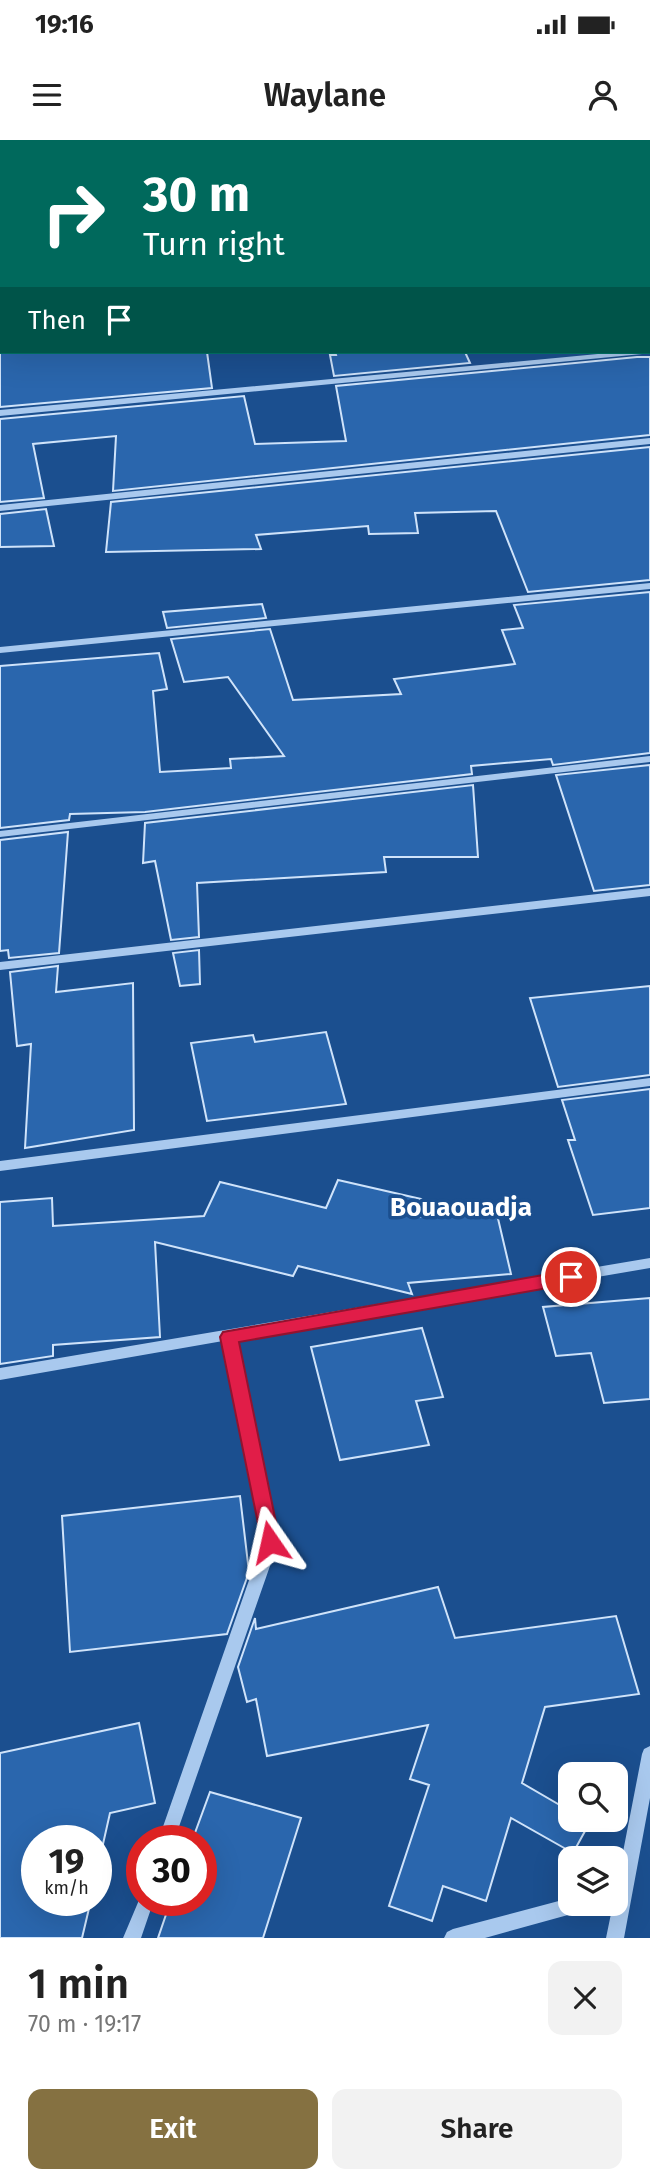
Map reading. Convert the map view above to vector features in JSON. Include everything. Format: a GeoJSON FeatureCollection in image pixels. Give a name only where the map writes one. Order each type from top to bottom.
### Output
{"type":"FeatureCollection","features":[{"type":"Feature","properties":{"kind":"street"},"geometry":{"type":"LineString","coordinates":[[0,413],[621,354]]}},
{"type":"Feature","properties":{"kind":"street"},"geometry":{"type":"LineString","coordinates":[[0,508],[650,441]]}},
{"type":"Feature","properties":{"kind":"street"},"geometry":{"type":"LineString","coordinates":[[0,650],[650,586]]}},
{"type":"Feature","properties":{"kind":"street"},"geometry":{"type":"LineString","coordinates":[[0,834],[650,759]]}},
{"type":"Feature","properties":{"kind":"street"},"geometry":{"type":"LineString","coordinates":[[0,966],[650,892]]}},
{"type":"Feature","properties":{"kind":"street"},"geometry":{"type":"LineString","coordinates":[[0,1166],[650,1082]]}},
{"type":"Feature","properties":{"kind":"street"},"geometry":{"type":"LineString","coordinates":[[0,1374],[650,1263]]}},
{"type":"Feature","properties":{"kind":"street"},"geometry":{"type":"LineString","coordinates":[[172,1825],[270,1542],[229,1337]]}},
{"type":"Feature","properties":{"kind":"street"},"geometry":{"type":"LineString","coordinates":[[628,1856],[650,1754]]}},
{"type":"Feature","properties":{"kind":"street"},"geometry":{"type":"LineString","coordinates":[[453,1938],[558,1910]]}},
{"type":"Feature","properties":{"kind":"street"},"geometry":{"type":"LineString","coordinates":[[132,1938],[140,1916]]}},
{"type":"Feature","properties":{"kind":"street"},"geometry":{"type":"LineString","coordinates":[[615,1938],[617,1916]]}},
{"type":"Feature","properties":{"kind":"building"},"geometry":{"type":"Polygon","coordinates":[[[0,354],[207,354],[212,388],[0,407],[0,354]]]}},
{"type":"Feature","properties":{"kind":"building"},"geometry":{"type":"Polygon","coordinates":[[[466,354],[470,363],[334,376],[330,355],[466,354]]]}},
{"type":"Feature","properties":{"kind":"building"},"geometry":{"type":"Polygon","coordinates":[[[650,357],[650,435],[113,491],[116,436],[33,444],[44,498],[0,502],[0,419],[244,396],[255,444],[346,441],[336,386],[650,357]]]}},
{"type":"Feature","properties":{"kind":"building"},"geometry":{"type":"Polygon","coordinates":[[[650,447],[650,580],[528,592],[496,511],[415,513],[418,533],[369,534],[368,526],[256,535],[261,549],[106,552],[111,502],[650,447]]]}},
{"type":"Feature","properties":{"kind":"building"},"geometry":{"type":"Polygon","coordinates":[[[46,509],[54,546],[0,547],[0,514],[46,509]]]}},
{"type":"Feature","properties":{"kind":"building"},"geometry":{"type":"Polygon","coordinates":[[[650,592],[650,753],[553,765],[551,759],[471,766],[472,774],[145,812],[70,814],[69,820],[0,828],[0,666],[159,653],[167,689],[153,691],[160,772],[231,768],[230,759],[284,756],[228,677],[184,682],[171,639],[270,629],[293,700],[401,694],[394,679],[515,664],[502,630],[523,628],[514,605],[650,592]]]}},
{"type":"Feature","properties":{"kind":"building"},"geometry":{"type":"Polygon","coordinates":[[[262,604],[266,618],[167,628],[163,612],[262,604]]]}},
{"type":"Feature","properties":{"kind":"building"},"geometry":{"type":"Polygon","coordinates":[[[650,765],[650,885],[594,891],[556,775],[650,765]]]}},
{"type":"Feature","properties":{"kind":"building"},"geometry":{"type":"Polygon","coordinates":[[[473,785],[478,857],[384,857],[386,872],[197,883],[199,937],[171,940],[155,861],[143,863],[145,823],[473,785]]]}},
{"type":"Feature","properties":{"kind":"building"},"geometry":{"type":"Polygon","coordinates":[[[68,832],[59,953],[9,958],[8,950],[0,951],[0,840],[68,832]]]}},
{"type":"Feature","properties":{"kind":"building"},"geometry":{"type":"Polygon","coordinates":[[[199,950],[200,984],[180,986],[173,953],[199,950]]]}},
{"type":"Feature","properties":{"kind":"building"},"geometry":{"type":"Polygon","coordinates":[[[58,966],[56,992],[133,983],[134,1130],[25,1148],[31,1044],[17,1046],[10,972],[58,966]]]}},
{"type":"Feature","properties":{"kind":"building"},"geometry":{"type":"Polygon","coordinates":[[[650,986],[650,1075],[558,1087],[530,998],[650,986]]]}},
{"type":"Feature","properties":{"kind":"building"},"geometry":{"type":"Polygon","coordinates":[[[326,1032],[346,1104],[207,1121],[191,1043],[253,1035],[255,1042],[326,1032]]]}},
{"type":"Feature","properties":{"kind":"building"},"geometry":{"type":"Polygon","coordinates":[[[650,1089],[650,1208],[593,1215],[568,1140],[575,1140],[562,1100],[650,1089]]]}},
{"type":"Feature","properties":{"kind":"building"},"geometry":{"type":"Polygon","coordinates":[[[338,1180],[421,1199],[414,1217],[496,1210],[511,1274],[408,1283],[412,1294],[298,1266],[293,1276],[155,1242],[160,1337],[53,1345],[53,1356],[0,1364],[0,1202],[52,1198],[53,1226],[204,1216],[220,1182],[326,1208],[338,1180]]]}},
{"type":"Feature","properties":{"kind":"building"},"geometry":{"type":"Polygon","coordinates":[[[650,1298],[650,1399],[604,1403],[591,1353],[556,1356],[543,1307],[650,1298]]]}},
{"type":"Feature","properties":{"kind":"building"},"geometry":{"type":"Polygon","coordinates":[[[422,1328],[443,1397],[416,1401],[429,1445],[340,1460],[311,1347],[422,1328]]]}},
{"type":"Feature","properties":{"kind":"building"},"geometry":{"type":"Polygon","coordinates":[[[240,1496],[249,1572],[227,1634],[70,1652],[62,1516],[240,1496]]]}},
{"type":"Feature","properties":{"kind":"building"},"geometry":{"type":"Polygon","coordinates":[[[438,1587],[455,1638],[616,1616],[639,1694],[545,1707],[522,1783],[558,1804],[558,1832],[585,1832],[577,1846],[561,1846],[511,1818],[486,1901],[443,1886],[432,1921],[389,1906],[429,1785],[410,1779],[428,1725],[267,1756],[256,1699],[247,1702],[238,1667],[255,1618],[256,1629],[438,1587]]]}},
{"type":"Feature","properties":{"kind":"building"},"geometry":{"type":"Polygon","coordinates":[[[139,1723],[155,1803],[110,1813],[107,1825],[21,1825],[21,1916],[87,1916],[82,1938],[0,1938],[0,1753],[139,1723]]]}},
{"type":"Feature","properties":{"kind":"building"},"geometry":{"type":"Polygon","coordinates":[[[210,1792],[301,1818],[263,1938],[158,1938],[166,1916],[217,1916],[217,1825],[198,1825],[210,1792]]]}},
{"type":"Feature","properties":{"kind":"district","name":"Bouaouadja"},"geometry":{"type":"Point","coordinates":[461,1207]}},
{"type":"Feature","properties":{"kind":"route"},"geometry":{"type":"LineString","coordinates":[[270,1542],[229,1337],[571,1277]]}}]}
